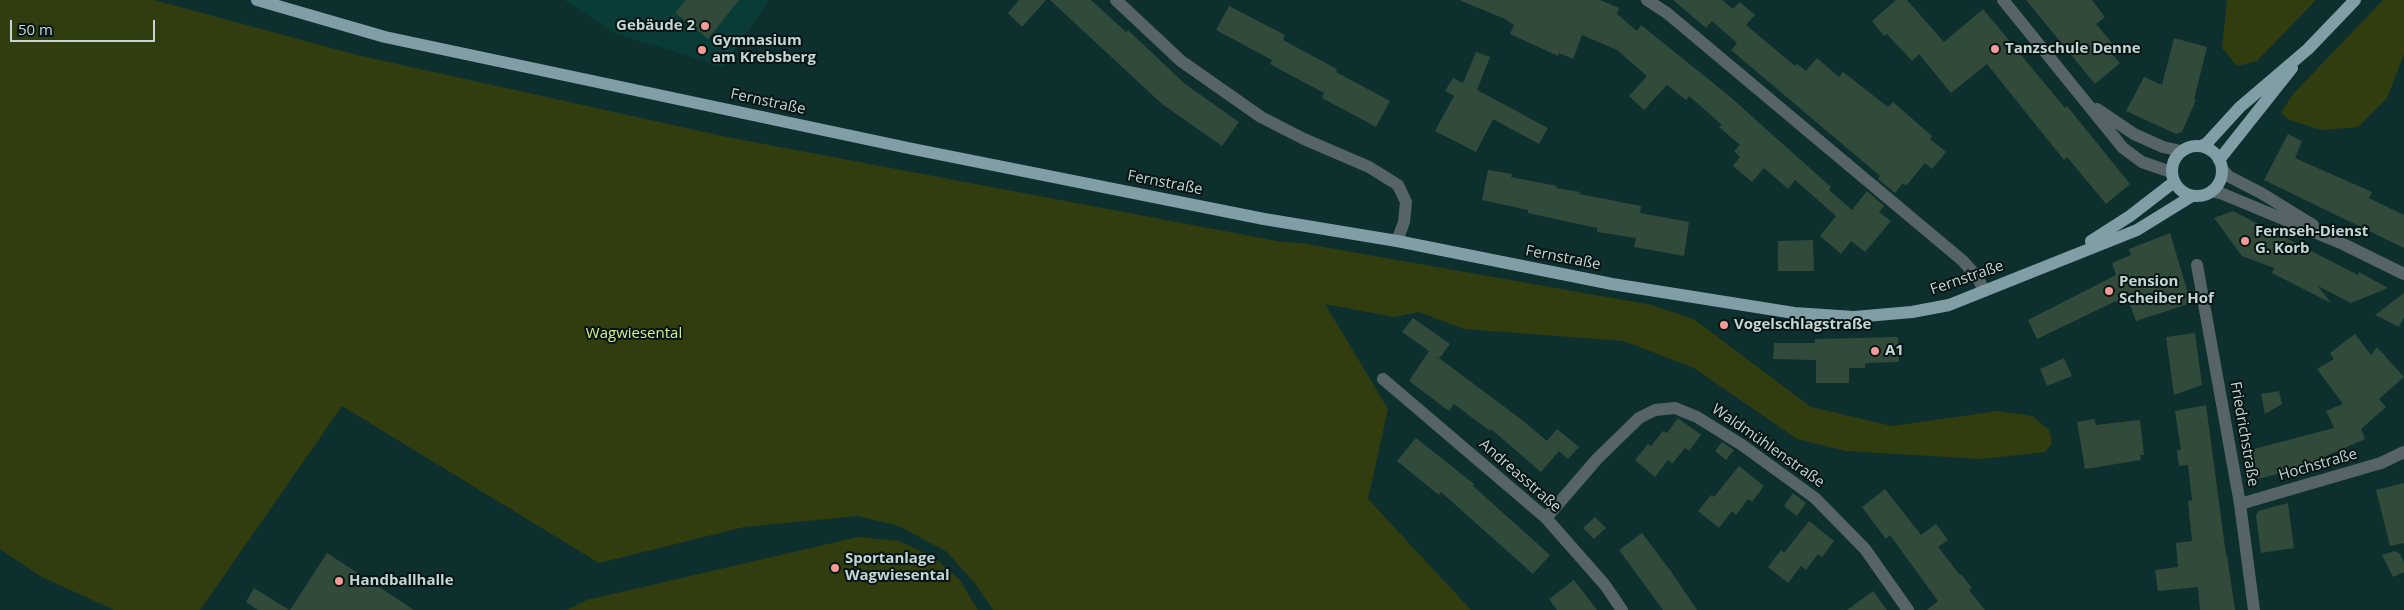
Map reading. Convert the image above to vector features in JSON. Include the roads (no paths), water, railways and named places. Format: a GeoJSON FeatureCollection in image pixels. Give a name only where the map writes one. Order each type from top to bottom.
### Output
{"type":"FeatureCollection","features":[{"type":"Feature","properties":{"kind":"main road","name":"Fernstraße"},"geometry":{"type":"LineString","coordinates":[[257,0],[385,37],[834,132],[1264,219],[1397,241],[1612,284],[1794,313],[1854,317],[1912,312],[1949,304],[1984,292],[2067,256],[2137,230],[2192,196]]}},
{"type":"Feature","properties":{"kind":"main road"},"geometry":{"type":"LineString","coordinates":[[2308,49],[2221,165],[2218,185],[2212,192],[2199,196],[2184,193],[2172,177],[2176,157],[2181,151],[2207,143],[2240,106],[2308,49],[2355,0]]}},
{"type":"Feature","properties":{"kind":"main road"},"geometry":{"type":"LineString","coordinates":[[2201,146],[2215,154],[2221,165]]}},
{"type":"Feature","properties":{"kind":"main road","name":"Fernstraße"},"geometry":{"type":"LineString","coordinates":[[2067,256],[2130,216],[2163,192],[2172,177]]}},
{"type":"Feature","properties":{"kind":"street"},"geometry":{"type":"LineString","coordinates":[[1116,0],[1181,61],[1261,117],[1304,139],[1369,167],[1398,185],[1406,202],[1404,222],[1397,241]]}},
{"type":"Feature","properties":{"kind":"street"},"geometry":{"type":"LineString","coordinates":[[1647,0],[1667,13],[1962,261],[1978,278],[1984,292]]}},
{"type":"Feature","properties":{"kind":"street"},"geometry":{"type":"LineString","coordinates":[[2003,0],[2123,148],[2142,162],[2172,177]]}},
{"type":"Feature","properties":{"kind":"street"},"geometry":{"type":"LineString","coordinates":[[2082,97],[2112,121],[2134,134],[2163,147],[2181,151]]}},
{"type":"Feature","properties":{"kind":"street"},"geometry":{"type":"LineString","coordinates":[[2221,165],[2228,176],[2261,193],[2343,244]]}},
{"type":"Feature","properties":{"kind":"street"},"geometry":{"type":"LineString","coordinates":[[2212,192],[2223,194],[2343,244],[2404,274]]}},
{"type":"Feature","properties":{"kind":"street","name":"Friedrichstraße"},"geometry":{"type":"LineString","coordinates":[[2197,265],[2240,504],[2254,610]]}},
{"type":"Feature","properties":{"kind":"street","name":"Andreasstraße"},"geometry":{"type":"LineString","coordinates":[[1383,379],[1546,518],[1599,577],[1622,610]]}},
{"type":"Feature","properties":{"kind":"street","name":"Waldmühlenstraße"},"geometry":{"type":"LineString","coordinates":[[1546,518],[1597,459],[1639,418],[1655,410],[1675,408],[1696,417],[1742,445],[1815,498],[1865,549],[1908,610]]}},
{"type":"Feature","properties":{"kind":"street","name":"Hochstraße"},"geometry":{"type":"LineString","coordinates":[[2240,504],[2382,463],[2404,452]]}},
{"type":"Feature","properties":{"kind":"place","name":"Gebäude 2"},"geometry":{"type":"Point","coordinates":[705,26]}},
{"type":"Feature","properties":{"kind":"place","name":"Tanzschule Denne"},"geometry":{"type":"Point","coordinates":[1995,49]}},
{"type":"Feature","properties":{"kind":"place","name":"Gymnasium am Krebsberg"},"geometry":{"type":"Point","coordinates":[702,50]}},
{"type":"Feature","properties":{"kind":"place","name":"Fernseh-Dienst G. Korb"},"geometry":{"type":"Point","coordinates":[2245,241]}},
{"type":"Feature","properties":{"kind":"place","name":"Pension Scheiber Hof"},"geometry":{"type":"Point","coordinates":[2109,291]}},
{"type":"Feature","properties":{"kind":"place","name":"Vogelschlagstraße"},"geometry":{"type":"Point","coordinates":[1724,325]}},
{"type":"Feature","properties":{"kind":"place","name":"A1"},"geometry":{"type":"Point","coordinates":[1875,351]}},
{"type":"Feature","properties":{"kind":"place","name":"Sportanlage Wagwiesental"},"geometry":{"type":"Point","coordinates":[835,568]}},
{"type":"Feature","properties":{"kind":"place","name":"Handballhalle"},"geometry":{"type":"Point","coordinates":[339,581]}},
{"type":"Feature","properties":{"kind":"park label","name":"Wagwiesental"},"geometry":{"type":"Point","coordinates":[634,334]}}]}
